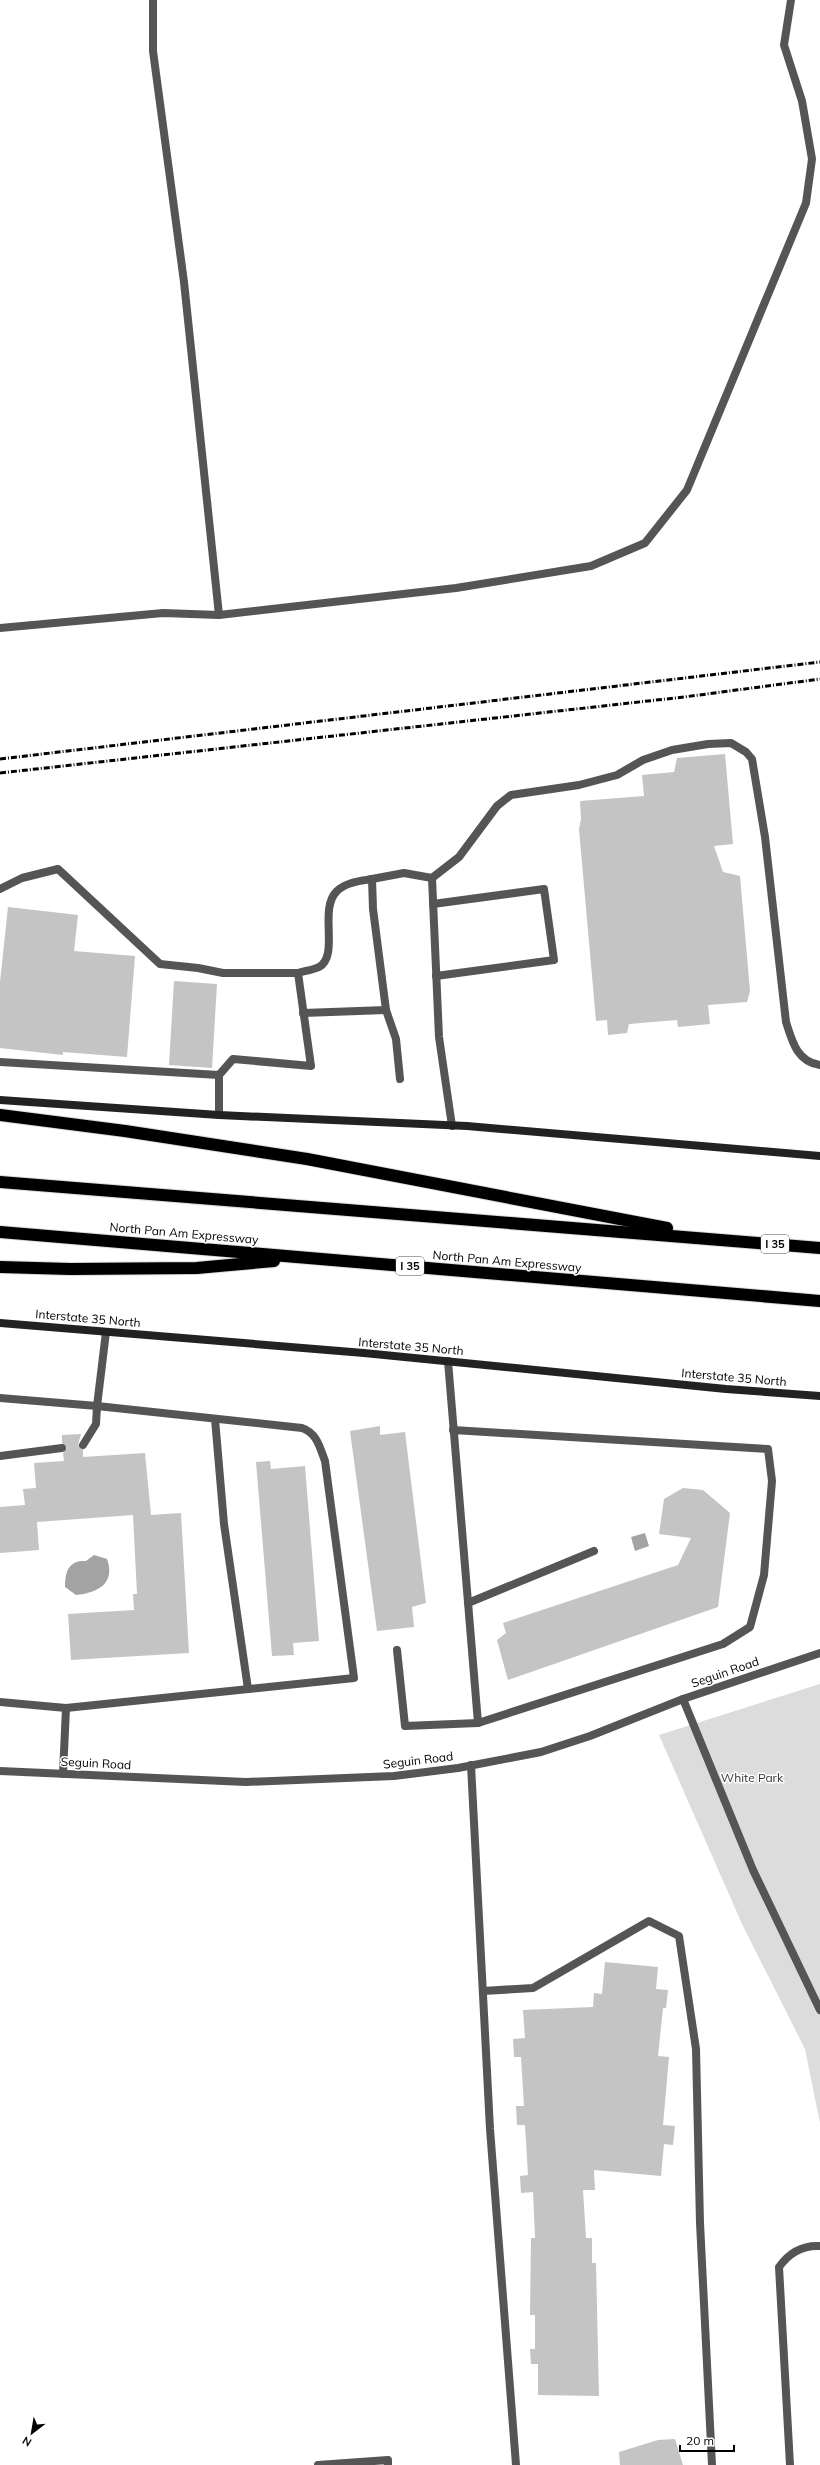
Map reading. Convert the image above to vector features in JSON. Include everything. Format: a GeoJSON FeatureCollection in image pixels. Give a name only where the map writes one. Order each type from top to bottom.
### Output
{"type":"FeatureCollection","features":[{"type":"Feature","properties":{"kind":"highway"},"geometry":{"type":"LineString","coordinates":[[0,1115],[125,1131],[307,1159],[731,1240]]}},
{"type":"Feature","properties":{"kind":"highway","name":"I 35"},"geometry":{"type":"LineString","coordinates":[[0,1182],[820,1248]]}},
{"type":"Feature","properties":{"kind":"highway","name":"North Pan Am Expressway"},"geometry":{"type":"LineString","coordinates":[[0,1232],[820,1301]]}},
{"type":"Feature","properties":{"kind":"highway"},"geometry":{"type":"LineString","coordinates":[[0,1266],[197,1268],[306,1258]]}},
{"type":"Feature","properties":{"kind":"main road"},"geometry":{"type":"LineString","coordinates":[[0,1100],[219,1115],[452,1126],[820,1156]]}},
{"type":"Feature","properties":{"kind":"main road","name":"Interstate 35 North"},"geometry":{"type":"LineString","coordinates":[[0,1323],[448,1361],[726,1389],[820,1396]]}},
{"type":"Feature","properties":{"kind":"street"},"geometry":{"type":"LineString","coordinates":[[152,0],[153,51],[184,282],[219,615]]}},
{"type":"Feature","properties":{"kind":"street"},"geometry":{"type":"LineString","coordinates":[[0,628],[163,613],[219,615],[456,588],[591,566],[645,543],[687,490],[806,203],[812,159],[802,101],[784,45],[791,0]]}},
{"type":"Feature","properties":{"kind":"street"},"geometry":{"type":"LineString","coordinates":[[0,889],[22,878],[58,869],[160,964],[198,968],[223,973],[298,973],[320,966],[327,956],[328,913],[330,901],[337,890],[350,884],[404,873],[432,878],[458,857],[497,806],[511,795],[579,785],[617,775],[643,760],[672,750],[708,744],[731,743],[746,752],[752,759],[754,768],[786,1022],[794,1048],[813,1064],[820,1065]]}},
{"type":"Feature","properties":{"kind":"street"},"geometry":{"type":"LineString","coordinates":[[432,878],[438,1037],[452,1126]]}},
{"type":"Feature","properties":{"kind":"street"},"geometry":{"type":"LineString","coordinates":[[372,879],[373,909],[386,1010],[396,1039],[400,1080]]}},
{"type":"Feature","properties":{"kind":"street"},"geometry":{"type":"LineString","coordinates":[[433,904],[544,890],[554,960],[436,976]]}},
{"type":"Feature","properties":{"kind":"street"},"geometry":{"type":"LineString","coordinates":[[219,1115],[220,1076],[233,1059],[311,1066],[298,973]]}},
{"type":"Feature","properties":{"kind":"street"},"geometry":{"type":"LineString","coordinates":[[303,1013],[386,1010]]}},
{"type":"Feature","properties":{"kind":"street"},"geometry":{"type":"LineString","coordinates":[[0,1062],[220,1076]]}},
{"type":"Feature","properties":{"kind":"street"},"geometry":{"type":"LineString","coordinates":[[83,1445],[96,1424],[106,1332]]}},
{"type":"Feature","properties":{"kind":"street"},"geometry":{"type":"LineString","coordinates":[[448,1361],[478,1723]]}},
{"type":"Feature","properties":{"kind":"street"},"geometry":{"type":"LineString","coordinates":[[0,1398],[97,1406],[309,1430],[316,1437],[325,1461],[354,1678],[66,1708],[0,1702]]}},
{"type":"Feature","properties":{"kind":"street"},"geometry":{"type":"LineString","coordinates":[[215,1419],[224,1524],[248,1689]]}},
{"type":"Feature","properties":{"kind":"street"},"geometry":{"type":"LineString","coordinates":[[397,1650],[405,1726],[478,1723],[723,1644],[750,1627],[764,1575],[772,1481],[768,1449],[453,1430]]}},
{"type":"Feature","properties":{"kind":"street"},"geometry":{"type":"LineString","coordinates":[[0,1456],[62,1448]]}},
{"type":"Feature","properties":{"kind":"street"},"geometry":{"type":"LineString","coordinates":[[468,1603],[594,1551]]}},
{"type":"Feature","properties":{"kind":"street","name":"Seguin Road"},"geometry":{"type":"LineString","coordinates":[[0,1771],[253,1782],[394,1776],[471,1765],[541,1752],[590,1736],[683,1699],[820,1653]]}},
{"type":"Feature","properties":{"kind":"street"},"geometry":{"type":"LineString","coordinates":[[683,1699],[753,1870],[820,2010]]}},
{"type":"Feature","properties":{"kind":"street"},"geometry":{"type":"LineString","coordinates":[[63,1774],[66,1708]]}},
{"type":"Feature","properties":{"kind":"street"},"geometry":{"type":"LineString","coordinates":[[471,1765],[490,2129],[516,2465]]}},
{"type":"Feature","properties":{"kind":"street"},"geometry":{"type":"LineString","coordinates":[[483,1991],[533,1988],[649,1921],[679,1936],[696,2049],[700,2223],[712,2465]]}},
{"type":"Feature","properties":{"kind":"street"},"geometry":{"type":"LineString","coordinates":[[790,2465],[779,2266],[787,2255],[810,2245],[820,2246]]}},
{"type":"Feature","properties":{"kind":"street"},"geometry":{"type":"LineString","coordinates":[[318,2465],[388,2460],[388,2465]]}},
{"type":"Feature","properties":{"kind":"green space","name":"White Park"},"geometry":{"type":"Polygon","coordinates":[[[820,1684],[820,2123],[805,2049],[742,1924],[659,1735],[820,1684]]]}},
{"type":"Feature","properties":{"kind":"shaded area"},"geometry":{"type":"Polygon","coordinates":[[[645,1533],[649,1546],[635,1551],[631,1537],[645,1533]]]}},
{"type":"Feature","properties":{"kind":"shaded area"},"geometry":{"type":"Polygon","coordinates":[[[94,1555],[107,1559],[109,1575],[107,1581],[103,1586],[91,1592],[76,1595],[65,1587],[67,1571],[76,1562],[86,1561],[94,1555]]]}},
{"type":"Feature","properties":{"kind":"building"},"geometry":{"type":"Polygon","coordinates":[[[725,754],[733,844],[714,846],[723,872],[740,876],[750,991],[747,1002],[708,1005],[710,1024],[678,1027],[677,1020],[629,1024],[627,1033],[608,1035],[607,1020],[596,1021],[579,829],[581,819],[580,801],[644,796],[642,775],[674,772],[677,758],[725,754]]]}},
{"type":"Feature","properties":{"kind":"building"},"geometry":{"type":"Polygon","coordinates":[[[8,907],[78,915],[74,951],[135,956],[127,1057],[63,1052],[63,1055],[0,1048],[0,982],[8,907]]]}},
{"type":"Feature","properties":{"kind":"building"},"geometry":{"type":"Polygon","coordinates":[[[174,981],[217,984],[212,1068],[169,1065],[174,981]]]}},
{"type":"Feature","properties":{"kind":"building"},"geometry":{"type":"Polygon","coordinates":[[[380,1426],[380,1435],[405,1432],[426,1603],[412,1607],[414,1627],[377,1631],[350,1431],[380,1426]]]}},
{"type":"Feature","properties":{"kind":"building"},"geometry":{"type":"Polygon","coordinates":[[[81,1434],[78,1445],[83,1450],[83,1457],[145,1453],[151,1515],[181,1513],[189,1653],[71,1660],[68,1614],[134,1610],[133,1594],[137,1594],[133,1515],[37,1522],[39,1550],[0,1553],[0,1507],[25,1505],[23,1489],[36,1488],[34,1463],[64,1461],[63,1453],[67,1448],[62,1443],[62,1435],[81,1434]]]}},
{"type":"Feature","properties":{"kind":"building"},"geometry":{"type":"Polygon","coordinates":[[[270,1461],[271,1469],[305,1466],[319,1641],[293,1643],[294,1655],[272,1656],[256,1462],[270,1461]]]}},
{"type":"Feature","properties":{"kind":"building"},"geometry":{"type":"Polygon","coordinates":[[[683,1488],[703,1490],[730,1513],[718,1607],[508,1680],[497,1640],[506,1633],[503,1623],[678,1565],[691,1538],[659,1534],[664,1499],[683,1488]]]}},
{"type":"Feature","properties":{"kind":"building"},"geometry":{"type":"Polygon","coordinates":[[[605,1962],[658,1967],[656,1989],[668,1990],[666,2008],[663,2008],[658,2056],[669,2057],[663,2125],[675,2126],[673,2145],[664,2144],[661,2176],[594,2170],[595,2190],[583,2190],[586,2238],[592,2238],[592,2263],[596,2263],[599,2396],[538,2395],[538,2364],[531,2364],[530,2349],[535,2349],[535,2315],[530,2315],[531,2238],[535,2238],[533,2192],[521,2193],[520,2176],[528,2175],[525,2125],[517,2125],[516,2106],[524,2106],[521,2057],[514,2057],[513,2039],[525,2038],[523,2010],[593,2007],[594,1993],[602,1994],[605,1962]]]}},
{"type":"Feature","properties":{"kind":"building"},"geometry":{"type":"Polygon","coordinates":[[[675,2439],[683,2465],[620,2465],[619,2452],[658,2440],[675,2439]]]}},
{"type":"Feature","properties":{"kind":"railway"},"geometry":{"type":"LineString","coordinates":[[0,759],[820,662]]}},
{"type":"Feature","properties":{"kind":"railway"},"geometry":{"type":"LineString","coordinates":[[0,773],[684,697],[820,679]]}}]}
